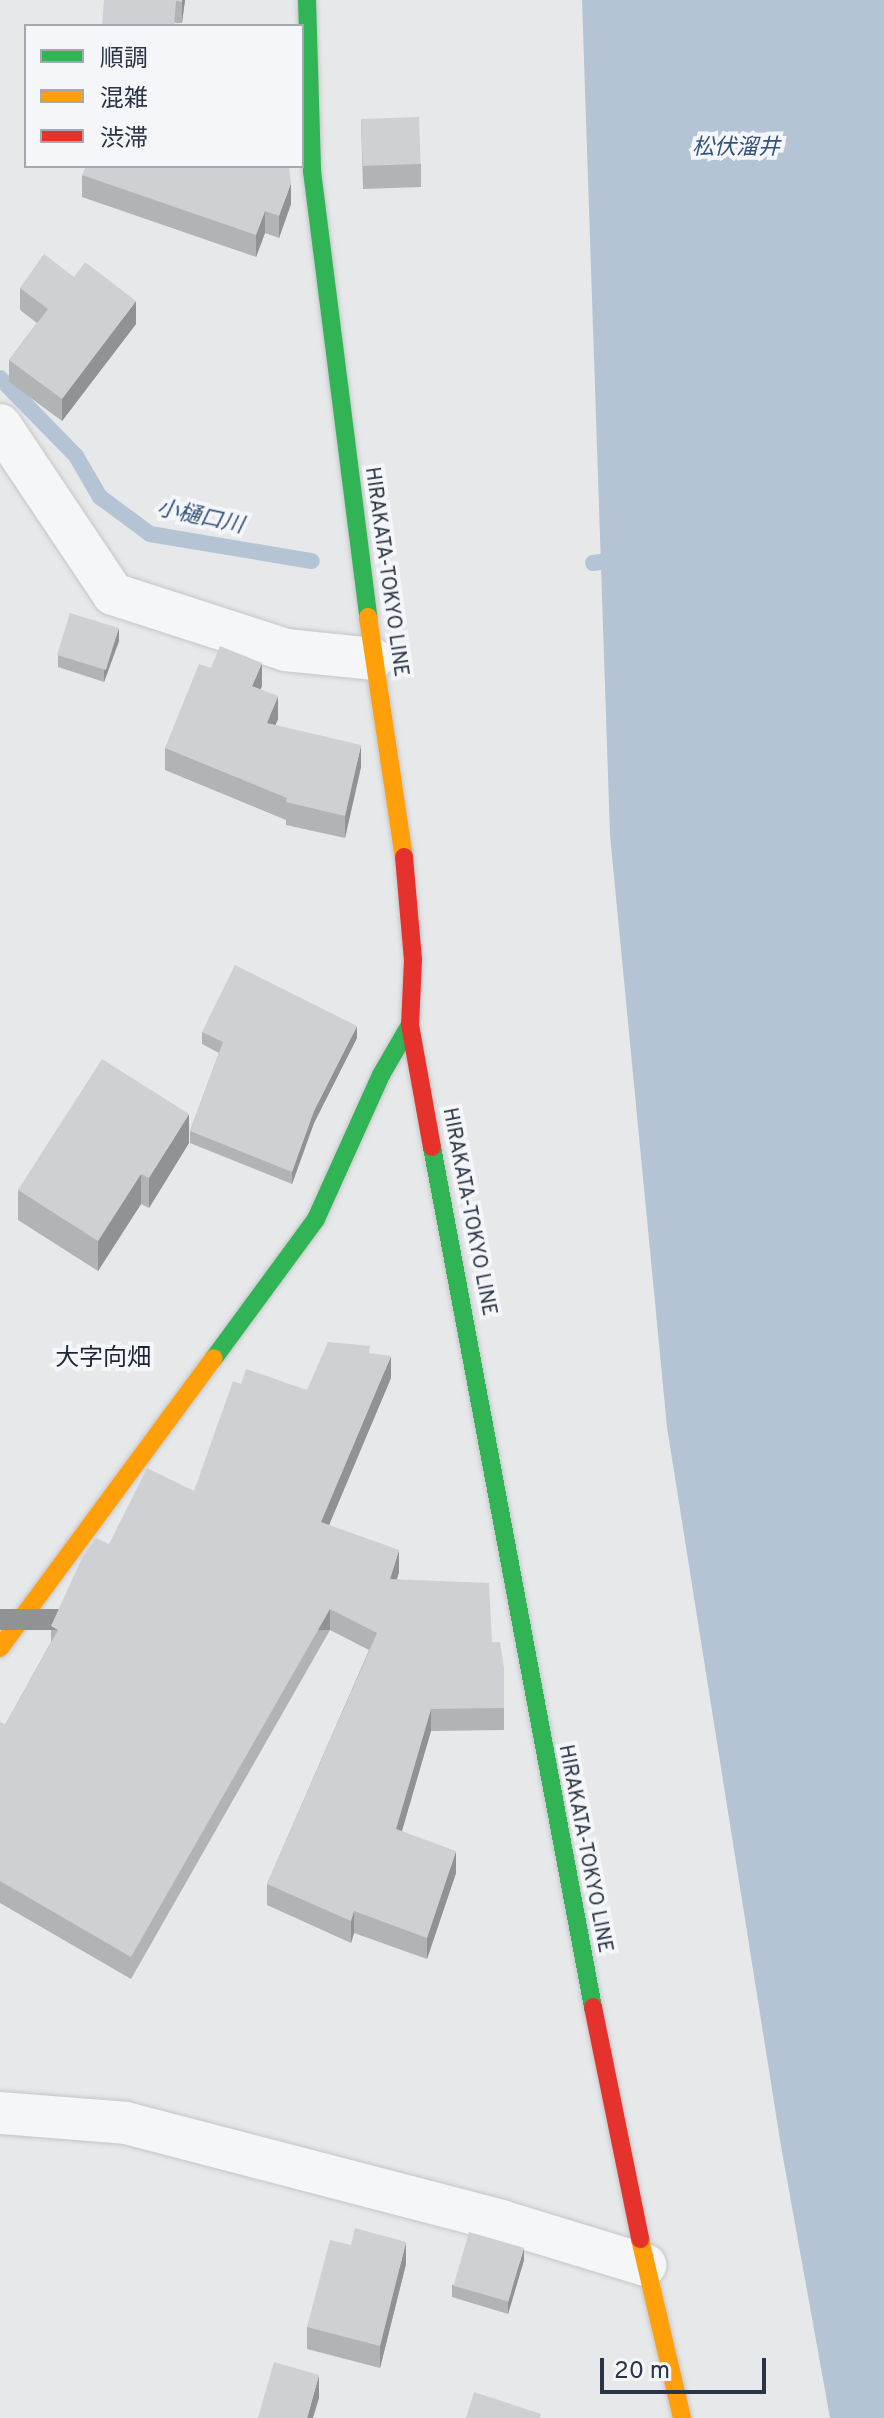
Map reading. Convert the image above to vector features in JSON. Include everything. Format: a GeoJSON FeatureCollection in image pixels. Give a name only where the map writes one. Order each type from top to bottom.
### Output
{"type":"FeatureCollection","features":[{"type":"Feature","properties":{"kind":"main road","name":"HIRAKATA-TOKYO LINE"},"geometry":{"type":"LineString","coordinates":[[307,0],[312,171],[373,659],[400,809],[413,960],[410,1025],[529,1685],[645,2265],[682,2418]]}},
{"type":"Feature","properties":{"kind":"main road"},"geometry":{"type":"LineString","coordinates":[[0,1648],[316,1219],[381,1075],[410,1025]]}},
{"type":"Feature","properties":{"kind":"street"},"geometry":{"type":"LineString","coordinates":[[0,425],[113,594],[286,650],[373,659]]}},
{"type":"Feature","properties":{"kind":"street"},"geometry":{"type":"LineString","coordinates":[[0,2113],[126,2123],[501,2221],[645,2265]]}},
{"type":"Feature","properties":{"kind":"water","name":"松伏溜井"},"geometry":{"type":"Polygon","coordinates":[[[582,0],[884,0],[884,2418],[830,2418],[781,2146],[667,1427],[610,835],[582,0]]]}},
{"type":"Feature","properties":{"kind":"building"},"geometry":{"type":"Polygon","coordinates":[[[104,0],[182,0],[176,1],[174,24],[102,24],[104,0]]]}},
{"type":"Feature","properties":{"kind":"building"},"geometry":{"type":"Polygon","coordinates":[[[419,117],[421,164],[363,166],[361,119],[419,117]]]}},
{"type":"Feature","properties":{"kind":"building"},"geometry":{"type":"Polygon","coordinates":[[[85,168],[289,168],[291,183],[279,216],[265,211],[256,235],[82,175],[85,168]]]}},
{"type":"Feature","properties":{"kind":"building"},"geometry":{"type":"Polygon","coordinates":[[[44,254],[74,277],[85,262],[136,301],[62,399],[9,360],[48,309],[20,288],[44,254]]]}},
{"type":"Feature","properties":{"kind":"building"},"geometry":{"type":"Polygon","coordinates":[[[70,613],[119,628],[106,670],[57,655],[70,613]]]}},
{"type":"Feature","properties":{"kind":"building"},"geometry":{"type":"Polygon","coordinates":[[[220,646],[262,663],[252,686],[278,696],[267,723],[361,745],[345,816],[286,802],[287,798],[165,748],[199,664],[211,668],[220,646]]]}},
{"type":"Feature","properties":{"kind":"building"},"geometry":{"type":"Polygon","coordinates":[[[235,965],[357,1026],[314,1111],[292,1172],[190,1131],[223,1042],[202,1032],[235,965]]]}},
{"type":"Feature","properties":{"kind":"building"},"geometry":{"type":"Polygon","coordinates":[[[102,1059],[189,1114],[149,1178],[141,1174],[98,1241],[18,1190],[102,1059]]]}},
{"type":"Feature","properties":{"kind":"building"},"geometry":{"type":"Polygon","coordinates":[[[328,1342],[370,1346],[369,1353],[391,1356],[321,1522],[399,1550],[390,1579],[489,1583],[492,1642],[500,1642],[504,1668],[504,1708],[431,1709],[396,1829],[456,1851],[427,1938],[354,1911],[351,1921],[267,1884],[377,1633],[330,1609],[131,1957],[0,1881],[0,1722],[5,1725],[58,1630],[51,1626],[83,1556],[96,1538],[109,1544],[147,1468],[194,1491],[233,1381],[241,1384],[246,1369],[307,1390],[328,1342]]]}},
{"type":"Feature","properties":{"kind":"building"},"geometry":{"type":"Polygon","coordinates":[[[355,2228],[406,2242],[380,2346],[307,2327],[330,2240],[351,2245],[355,2228]]]}},
{"type":"Feature","properties":{"kind":"building"},"geometry":{"type":"Polygon","coordinates":[[[469,2232],[524,2248],[508,2302],[454,2286],[469,2232]]]}},
{"type":"Feature","properties":{"kind":"building"},"geometry":{"type":"Polygon","coordinates":[[[274,2362],[319,2375],[307,2418],[258,2418],[274,2362]]]}},
{"type":"Feature","properties":{"kind":"building"},"geometry":{"type":"Polygon","coordinates":[[[474,2392],[541,2414],[540,2418],[466,2418],[474,2392]]]}},
{"type":"Feature","properties":{"kind":"waterway","name":"小樋口川"},"geometry":{"type":"LineString","coordinates":[[0,378],[76,456],[100,497],[150,534],[312,561]]}},
{"type":"Feature","properties":{"kind":"waterway"},"geometry":{"type":"LineString","coordinates":[[593,563],[623,559]]}},
{"type":"Feature","properties":{"kind":"traffic: fast"},"geometry":{"type":"LineString","coordinates":[[307,0],[312,171],[368,617]]}},
{"type":"Feature","properties":{"kind":"traffic: fast"},"geometry":{"type":"LineString","coordinates":[[214,1358],[316,1219],[381,1075],[410,1025]]}},
{"type":"Feature","properties":{"kind":"traffic: fast"},"geometry":{"type":"LineString","coordinates":[[432,1147],[593,2007]]}},
{"type":"Feature","properties":{"kind":"traffic: slow"},"geometry":{"type":"LineString","coordinates":[[368,617],[404,857]]}},
{"type":"Feature","properties":{"kind":"traffic: slow"},"geometry":{"type":"LineString","coordinates":[[0,1648],[214,1358]]}},
{"type":"Feature","properties":{"kind":"traffic: slow"},"geometry":{"type":"LineString","coordinates":[[640,2239],[682,2418]]}},
{"type":"Feature","properties":{"kind":"traffic: jam"},"geometry":{"type":"LineString","coordinates":[[404,857],[413,960],[410,1025],[432,1147]]}},
{"type":"Feature","properties":{"kind":"traffic: jam"},"geometry":{"type":"LineString","coordinates":[[593,2007],[640,2239]]}},
{"type":"Feature","properties":{"kind":"district","name":"大字向畑"},"geometry":{"type":"Point","coordinates":[103,1360]}}]}
